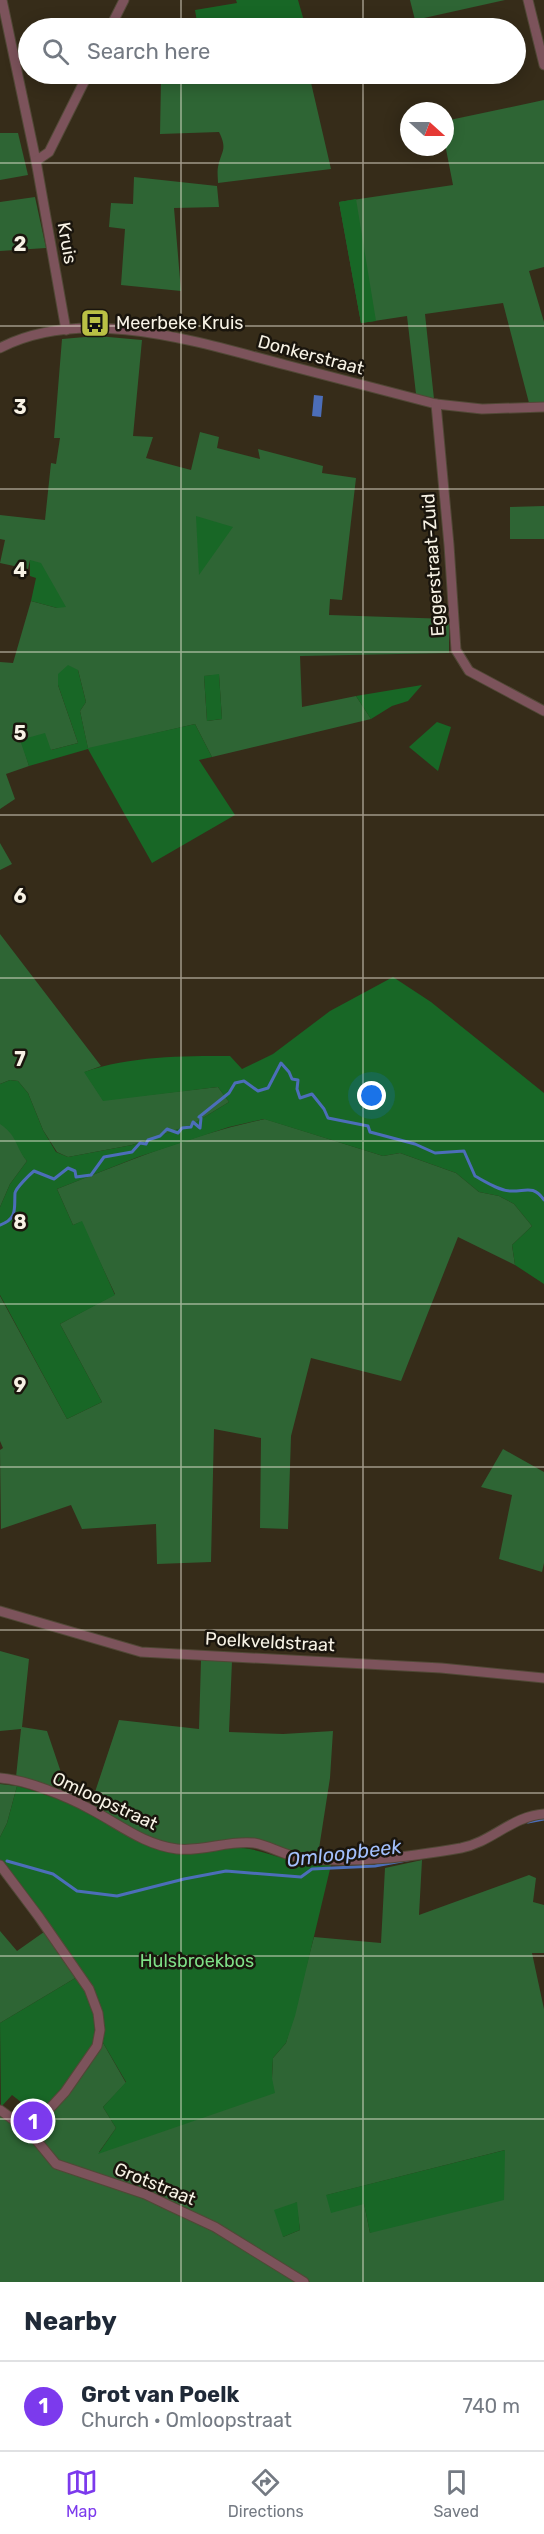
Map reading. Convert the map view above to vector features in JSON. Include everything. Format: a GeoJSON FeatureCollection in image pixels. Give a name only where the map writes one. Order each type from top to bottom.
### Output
{"type":"FeatureCollection","features":[{"type":"Feature","properties":{"kind":"street","name":"Kruis"},"geometry":{"type":"LineString","coordinates":[[2,0],[18,76]]}},
{"type":"Feature","properties":{"kind":"street"},"geometry":{"type":"LineString","coordinates":[[115,18],[124,0]]}},
{"type":"Feature","properties":{"kind":"street"},"geometry":{"type":"LineString","coordinates":[[528,0],[544,65]]}},
{"type":"Feature","properties":{"kind":"street","name":"Kruis"},"geometry":{"type":"LineString","coordinates":[[20,84],[66,330]]}},
{"type":"Feature","properties":{"kind":"street"},"geometry":{"type":"LineString","coordinates":[[36,161],[49,152],[83,84]]}},
{"type":"Feature","properties":{"kind":"street","name":"Donkerstraat"},"geometry":{"type":"LineString","coordinates":[[0,348],[39,334],[66,330],[101,329],[176,337],[436,404],[482,409],[544,407]]}},
{"type":"Feature","properties":{"kind":"street","name":"Eggerstraat-Zuid"},"geometry":{"type":"LineString","coordinates":[[436,404],[456,650],[469,670],[544,711]]}},
{"type":"Feature","properties":{"kind":"street","name":"Poelkveldstraat"},"geometry":{"type":"LineString","coordinates":[[0,1611],[141,1652],[441,1668],[544,1678]]}},
{"type":"Feature","properties":{"kind":"street","name":"Omloopstraat"},"geometry":{"type":"LineString","coordinates":[[0,1778],[16,1780],[71,1800],[143,1839],[176,1849],[254,1843],[292,1856],[315,1859],[373,1861],[473,1846],[518,1819],[544,1812]]}},
{"type":"Feature","properties":{"kind":"street"},"geometry":{"type":"LineString","coordinates":[[0,1865],[89,1989],[98,2013],[100,2030],[97,2046],[65,2092],[29,2131]]}},
{"type":"Feature","properties":{"kind":"street","name":"Grotstraat"},"geometry":{"type":"LineString","coordinates":[[0,2110],[29,2131],[56,2164],[145,2194],[215,2227],[304,2282]]}},
{"type":"Feature","properties":{"kind":"green space"},"geometry":{"type":"Polygon","coordinates":[[[236,0],[298,0],[303,18],[196,18],[195,10],[237,3],[236,0]]]}},
{"type":"Feature","properties":{"kind":"green space"},"geometry":{"type":"Polygon","coordinates":[[[410,0],[505,0],[424,18],[414,18],[410,0]]]}},
{"type":"Feature","properties":{"kind":"green space"},"geometry":{"type":"Polygon","coordinates":[[[161,84],[311,84],[331,169],[218,183],[218,167],[223,150],[219,132],[160,134],[161,84]]]}},
{"type":"Feature","properties":{"kind":"green space"},"geometry":{"type":"Polygon","coordinates":[[[544,100],[544,267],[529,271],[544,322],[544,402],[529,403],[503,303],[425,314],[434,399],[416,394],[407,316],[361,323],[339,202],[453,185],[447,156],[454,156],[454,119],[544,100]]]}},
{"type":"Feature","properties":{"kind":"green space"},"geometry":{"type":"Polygon","coordinates":[[[0,133],[18,133],[28,175],[0,180],[0,133]]]}},
{"type":"Feature","properties":{"kind":"green space"},"geometry":{"type":"Polygon","coordinates":[[[134,177],[217,186],[219,207],[174,208],[181,291],[121,285],[125,229],[109,227],[111,203],[133,204],[134,177]]]}},
{"type":"Feature","properties":{"kind":"green space"},"geometry":{"type":"Polygon","coordinates":[[[35,197],[46,248],[0,251],[0,202],[35,197]]]}},
{"type":"Feature","properties":{"kind":"green space"},"geometry":{"type":"Polygon","coordinates":[[[356,199],[376,321],[361,323],[339,202],[356,199]]]}},
{"type":"Feature","properties":{"kind":"green space"},"geometry":{"type":"Polygon","coordinates":[[[97,336],[142,340],[133,436],[153,437],[146,458],[191,470],[200,432],[219,437],[217,448],[260,459],[258,449],[323,466],[322,473],[356,478],[342,600],[330,599],[329,615],[449,619],[449,653],[300,656],[302,707],[356,696],[371,719],[212,757],[195,724],[88,749],[80,711],[86,702],[78,670],[58,685],[78,743],[51,750],[21,740],[29,766],[6,774],[15,799],[0,809],[0,662],[13,663],[31,601],[57,608],[30,560],[28,569],[0,563],[5,540],[0,539],[0,515],[45,520],[51,463],[56,464],[60,438],[54,438],[62,339],[97,336]],[[219,675],[204,676],[207,721],[222,719],[219,675]]]}},
{"type":"Feature","properties":{"kind":"green space"},"geometry":{"type":"Polygon","coordinates":[[[544,506],[544,539],[510,539],[510,507],[544,506]]]}},
{"type":"Feature","properties":{"kind":"green space"},"geometry":{"type":"Polygon","coordinates":[[[196,516],[233,527],[199,575],[196,516]]]}},
{"type":"Feature","properties":{"kind":"green space"},"geometry":{"type":"Polygon","coordinates":[[[30,560],[41,563],[66,607],[57,608],[31,601],[36,578],[30,576],[30,560]]]}},
{"type":"Feature","properties":{"kind":"green space"},"geometry":{"type":"Polygon","coordinates":[[[68,665],[78,670],[86,702],[80,711],[88,748],[195,724],[212,757],[199,760],[235,815],[152,863],[88,749],[29,766],[20,740],[45,733],[51,750],[78,743],[58,685],[58,674],[68,665]]]}},
{"type":"Feature","properties":{"kind":"green space"},"geometry":{"type":"Polygon","coordinates":[[[219,674],[222,719],[207,721],[204,676],[219,674]]]}},
{"type":"Feature","properties":{"kind":"green space"},"geometry":{"type":"Polygon","coordinates":[[[422,685],[408,701],[392,706],[371,719],[356,696],[422,685]]]}},
{"type":"Feature","properties":{"kind":"green space"},"geometry":{"type":"Polygon","coordinates":[[[437,722],[451,727],[438,771],[409,747],[437,722]]]}},
{"type":"Feature","properties":{"kind":"green space"},"geometry":{"type":"Polygon","coordinates":[[[0,843],[12,864],[0,870],[0,843]]]}},
{"type":"Feature","properties":{"kind":"green space"},"geometry":{"type":"Polygon","coordinates":[[[0,934],[101,1066],[85,1072],[103,1100],[218,1087],[229,1102],[193,1124],[132,1145],[68,1157],[57,1152],[43,1130],[28,1093],[18,1081],[10,1080],[0,1084],[0,934]]]}},
{"type":"Feature","properties":{"kind":"green space"},"geometry":{"type":"Polygon","coordinates":[[[393,977],[431,1002],[544,1093],[544,1284],[515,1265],[512,1245],[532,1226],[514,1204],[499,1196],[479,1192],[456,1173],[400,1153],[383,1156],[264,1119],[229,1127],[138,1157],[57,1189],[73,1225],[82,1221],[115,1295],[60,1324],[102,1402],[67,1419],[0,1295],[0,1207],[10,1184],[27,1161],[13,1137],[0,1124],[0,1084],[10,1080],[18,1081],[28,1093],[43,1130],[56,1152],[68,1157],[132,1145],[193,1124],[229,1102],[218,1087],[103,1101],[84,1072],[138,1060],[193,1056],[230,1056],[242,1069],[273,1054],[330,1011],[393,977]]]}},
{"type":"Feature","properties":{"kind":"green space"},"geometry":{"type":"Polygon","coordinates":[[[265,1119],[383,1156],[400,1153],[456,1173],[479,1192],[499,1196],[514,1204],[532,1226],[512,1245],[515,1265],[458,1237],[401,1381],[311,1358],[291,1436],[288,1529],[260,1528],[261,1438],[214,1429],[211,1562],[157,1564],[156,1524],[82,1529],[71,1505],[1,1529],[0,1450],[3,1448],[0,1441],[0,1296],[67,1419],[102,1402],[60,1324],[115,1294],[81,1222],[73,1225],[57,1189],[185,1141],[265,1119]]]}},
{"type":"Feature","properties":{"kind":"green space"},"geometry":{"type":"Polygon","coordinates":[[[0,1123],[13,1133],[27,1161],[10,1184],[0,1207],[0,1123]]]}},
{"type":"Feature","properties":{"kind":"green space"},"geometry":{"type":"Polygon","coordinates":[[[503,1449],[544,1472],[544,1563],[542,1572],[499,1559],[512,1495],[481,1487],[503,1449]]]}},
{"type":"Feature","properties":{"kind":"green space"},"geometry":{"type":"Polygon","coordinates":[[[0,1651],[29,1659],[22,1727],[47,1731],[67,1790],[64,1795],[16,1777],[21,1729],[0,1731],[0,1651]]]}},
{"type":"Feature","properties":{"kind":"green space"},"geometry":{"type":"Polygon","coordinates":[[[201,1660],[232,1661],[229,1732],[283,1734],[333,1731],[330,1778],[318,1855],[294,1853],[272,1844],[168,1844],[146,1837],[90,1807],[119,1720],[199,1729],[201,1660]]]}},
{"type":"Feature","properties":{"kind":"green space"},"geometry":{"type":"Polygon","coordinates":[[[0,1784],[17,1786],[7,1823],[0,1837],[0,1784]]]}},
{"type":"Feature","properties":{"kind":"green space","name":"Hulsbroekbos"},"geometry":{"type":"Polygon","coordinates":[[[17,1786],[85,1811],[139,1841],[169,1851],[198,1853],[223,1848],[241,1848],[297,1861],[331,1865],[295,2016],[286,2043],[273,2058],[272,2078],[275,2093],[98,2154],[116,2128],[103,2107],[126,2082],[102,2041],[103,2019],[94,1989],[0,1862],[0,1837],[7,1823],[17,1786]]]}},
{"type":"Feature","properties":{"kind":"green space"},"geometry":{"type":"Polygon","coordinates":[[[422,1860],[419,1915],[529,1875],[536,1878],[533,1902],[544,1905],[544,1953],[532,1953],[544,2009],[544,2282],[310,2282],[224,2228],[59,2161],[40,2139],[38,2131],[43,2123],[89,2067],[102,2041],[126,2083],[103,2107],[116,2128],[99,2152],[272,2078],[273,2058],[286,2043],[314,1937],[381,1943],[385,1868],[422,1860]],[[505,2150],[327,2195],[364,2203],[370,2233],[505,2150]],[[296,2202],[283,2237],[300,2230],[296,2202]]]}},
{"type":"Feature","properties":{"kind":"green space"},"geometry":{"type":"Polygon","coordinates":[[[0,1931],[17,1951],[44,1932],[77,1977],[0,2023],[0,1931]]]}},
{"type":"Feature","properties":{"kind":"green space"},"geometry":{"type":"Polygon","coordinates":[[[77,1977],[89,1999],[94,2019],[94,2036],[89,2052],[68,2083],[39,2116],[12,2095],[1,2107],[0,2023],[77,1977]]]}},
{"type":"Feature","properties":{"kind":"green space"},"geometry":{"type":"Polygon","coordinates":[[[0,2114],[25,2132],[48,2162],[56,2168],[139,2196],[211,2229],[296,2282],[0,2282],[0,2114]]]}},
{"type":"Feature","properties":{"kind":"green space"},"geometry":{"type":"Polygon","coordinates":[[[505,2150],[504,2200],[370,2233],[364,2204],[331,2213],[326,2195],[505,2150]]]}},
{"type":"Feature","properties":{"kind":"green space"},"geometry":{"type":"Polygon","coordinates":[[[297,2202],[300,2230],[283,2237],[274,2210],[297,2202]]]}},
{"type":"Feature","properties":{"kind":"water"},"geometry":{"type":"Polygon","coordinates":[[[314,395],[323,396],[321,417],[312,416],[314,395]]]}},
{"type":"Feature","properties":{"kind":"waterway"},"geometry":{"type":"LineString","coordinates":[[0,1225],[10,1220],[15,1208],[15,1193],[34,1171],[54,1179],[68,1168],[75,1171],[76,1177],[91,1175],[104,1157],[132,1152],[140,1143],[146,1144],[148,1140],[160,1136],[167,1129],[178,1133],[182,1128],[191,1127],[193,1122],[200,1128],[201,1118],[199,1117],[229,1093],[235,1083],[244,1081],[258,1091],[268,1088],[281,1063],[292,1079],[298,1080],[297,1089],[300,1098],[312,1094],[328,1118],[368,1126],[370,1132],[415,1144],[435,1153],[464,1151],[475,1176],[506,1190],[532,1190],[544,1200]]}},
{"type":"Feature","properties":{"kind":"waterway","name":"Omloopbeek"},"geometry":{"type":"LineString","coordinates":[[528,1822],[544,1819]]}},
{"type":"Feature","properties":{"kind":"waterway","name":"Omloopbeek"},"geometry":{"type":"LineString","coordinates":[[7,1861],[53,1874],[77,1891],[117,1896],[226,1871],[301,1877],[312,1869],[375,1866],[412,1859]]}},
{"type":"Feature","properties":{"kind":"place","name":"Meerbeke Kruis"},"geometry":{"type":"Point","coordinates":[95,323]}},
{"type":"Feature","properties":{"kind":"place","name":"Grot van Poelk"},"geometry":{"type":"Point","coordinates":[33,2121]}}]}
